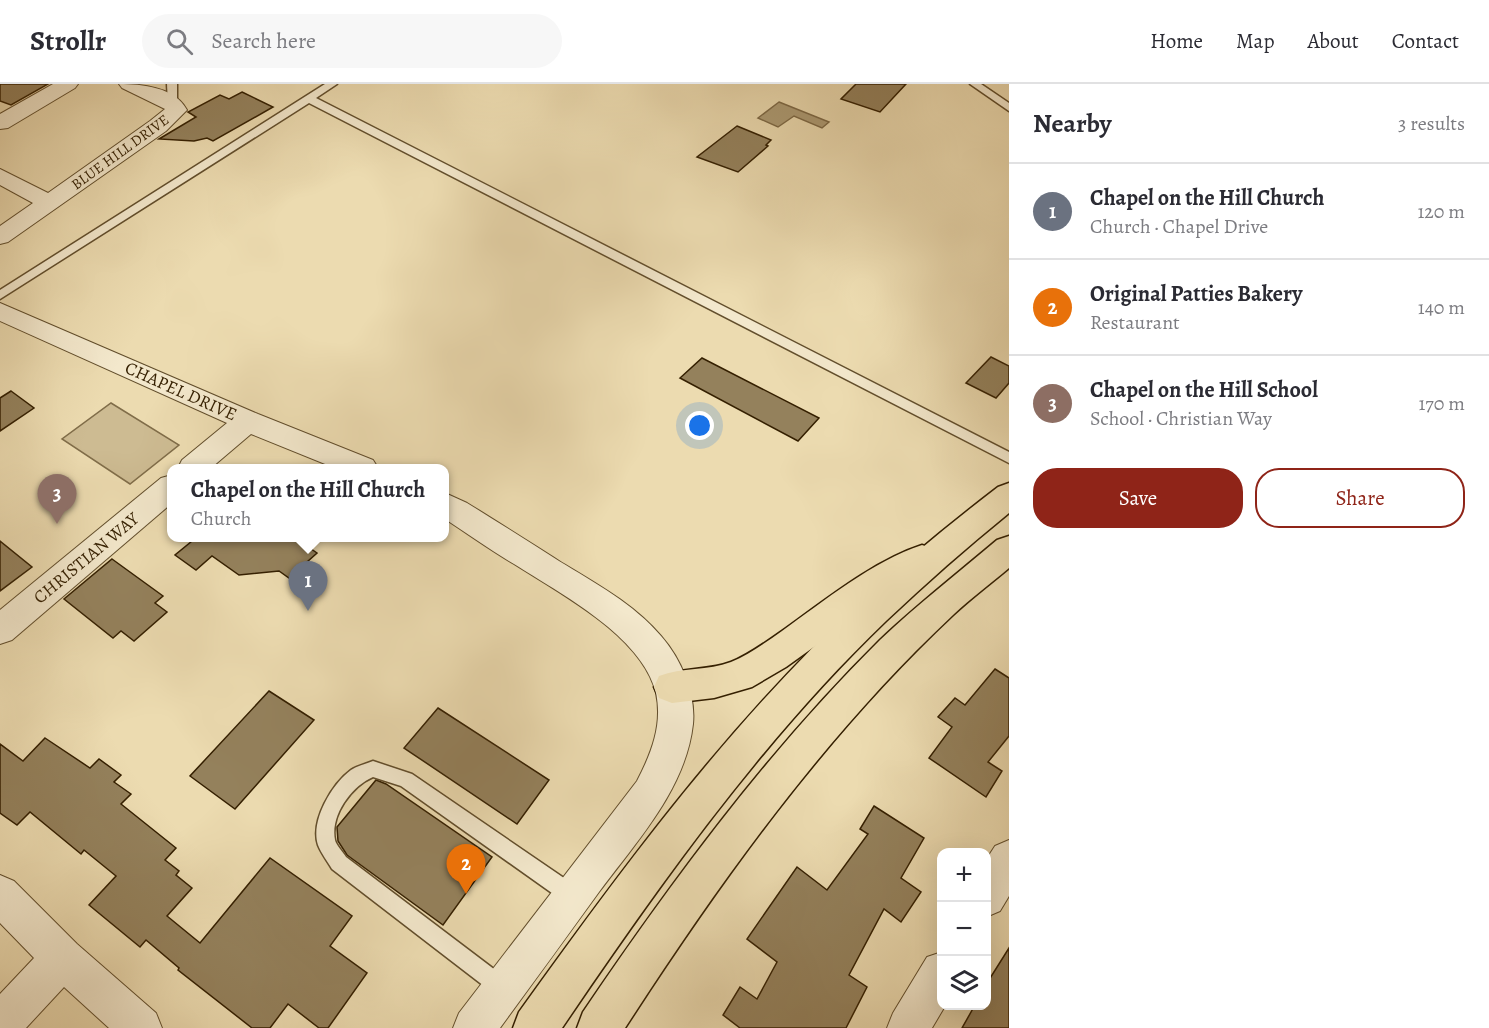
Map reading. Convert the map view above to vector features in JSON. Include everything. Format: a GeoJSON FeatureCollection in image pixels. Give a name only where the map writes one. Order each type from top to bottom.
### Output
{"type":"FeatureCollection","features":[{"type":"Feature","properties":{"kind":"main road"},"geometry":{"type":"LineString","coordinates":[[535,1028],[598,936],[689,816],[755,737],[842,642],[894,590],[944,546],[1009,495]]}},
{"type":"Feature","properties":{"kind":"main road"},"geometry":{"type":"LineString","coordinates":[[672,687],[714,682],[739,676],[773,656],[870,588],[944,546]]}},
{"type":"Feature","properties":{"kind":"main road"},"geometry":{"type":"LineString","coordinates":[[600,1028],[706,874],[791,764],[896,649],[943,604],[1009,549]]}},
{"type":"Feature","properties":{"kind":"street","name":"BLUE HILL DRIVE"},"geometry":{"type":"LineString","coordinates":[[0,237],[169,118],[176,110],[172,94],[129,84]]}},
{"type":"Feature","properties":{"kind":"street"},"geometry":{"type":"LineString","coordinates":[[0,123],[62,85]]}},
{"type":"Feature","properties":{"kind":"street"},"geometry":{"type":"LineString","coordinates":[[0,176],[49,203]]}},
{"type":"Feature","properties":{"kind":"street","name":"CHAPEL DRIVE"},"geometry":{"type":"LineString","coordinates":[[0,311],[248,422],[353,464]]}},
{"type":"Feature","properties":{"kind":"street"},"geometry":{"type":"LineString","coordinates":[[197,464],[248,422]]}},
{"type":"Feature","properties":{"kind":"street","name":"CHRISTIAN WAY"},"geometry":{"type":"LineString","coordinates":[[0,630],[167,489]]}},
{"type":"Feature","properties":{"kind":"street"},"geometry":{"type":"LineString","coordinates":[[449,508],[565,582],[630,628],[663,666],[672,687],[676,712],[673,737],[664,765],[650,793],[474,1028]]}},
{"type":"Feature","properties":{"kind":"street"},"geometry":{"type":"LineString","coordinates":[[991,890],[1009,859]]}},
{"type":"Feature","properties":{"kind":"street"},"geometry":{"type":"LineString","coordinates":[[0,895],[63,958],[141,1028]]}},
{"type":"Feature","properties":{"kind":"street"},"geometry":{"type":"LineString","coordinates":[[0,1025],[63,958]]}},
{"type":"Feature","properties":{"kind":"street"},"geometry":{"type":"LineString","coordinates":[[908,1028],[937,980]]}},
{"type":"Feature","properties":{"kind":"lane"},"geometry":{"type":"LineString","coordinates":[[0,295],[332,84]]}},
{"type":"Feature","properties":{"kind":"lane"},"geometry":{"type":"LineString","coordinates":[[975,84],[1009,108]]}},
{"type":"Feature","properties":{"kind":"lane"},"geometry":{"type":"LineString","coordinates":[[308,98],[1009,458]]}},
{"type":"Feature","properties":{"kind":"lane"},"geometry":{"type":"LineString","coordinates":[[504,989],[339,863],[326,842],[328,817],[336,798],[358,775],[373,769],[406,780],[573,896]]}},
{"type":"Feature","properties":{"kind":"shaded area"},"geometry":{"type":"Polygon","coordinates":[[[779,102],[829,122],[822,128],[794,116],[778,127],[758,118],[779,102]]]}},
{"type":"Feature","properties":{"kind":"shaded area"},"geometry":{"type":"Polygon","coordinates":[[[111,403],[179,445],[130,484],[62,439],[111,403]]]}},
{"type":"Feature","properties":{"kind":"building"},"geometry":{"type":"Polygon","coordinates":[[[0,84],[48,84],[11,105],[0,101],[0,84]]]}},
{"type":"Feature","properties":{"kind":"building"},"geometry":{"type":"Polygon","coordinates":[[[856,84],[906,84],[880,112],[841,99],[856,84]]]}},
{"type":"Feature","properties":{"kind":"building"},"geometry":{"type":"Polygon","coordinates":[[[242,92],[273,107],[213,141],[207,138],[194,141],[159,139],[196,117],[188,112],[220,95],[229,99],[242,92]]]}},
{"type":"Feature","properties":{"kind":"building"},"geometry":{"type":"Polygon","coordinates":[[[737,126],[771,140],[766,145],[768,146],[738,172],[697,157],[737,126]]]}},
{"type":"Feature","properties":{"kind":"building"},"geometry":{"type":"Polygon","coordinates":[[[991,357],[1009,366],[1009,383],[996,398],[966,383],[991,357]]]}},
{"type":"Feature","properties":{"kind":"building"},"geometry":{"type":"Polygon","coordinates":[[[702,358],[819,418],[798,441],[680,378],[702,358]]]}},
{"type":"Feature","properties":{"kind":"building"},"geometry":{"type":"Polygon","coordinates":[[[11,391],[34,408],[0,431],[0,398],[11,391]]]}},
{"type":"Feature","properties":{"kind":"building"},"geometry":{"type":"Polygon","coordinates":[[[0,541],[32,567],[0,591],[0,541]]]}},
{"type":"Feature","properties":{"kind":"building"},"geometry":{"type":"Polygon","coordinates":[[[191,542],[307,542],[307,546],[317,553],[289,578],[279,571],[239,575],[212,556],[196,570],[175,555],[191,542]]]}},
{"type":"Feature","properties":{"kind":"building"},"geometry":{"type":"Polygon","coordinates":[[[112,559],[163,596],[155,603],[167,612],[134,641],[121,631],[113,638],[64,599],[112,559]]]}},
{"type":"Feature","properties":{"kind":"building"},"geometry":{"type":"Polygon","coordinates":[[[995,669],[1009,678],[1009,736],[988,762],[1002,771],[986,797],[929,758],[952,727],[938,717],[955,698],[965,705],[995,669]]]}},
{"type":"Feature","properties":{"kind":"building"},"geometry":{"type":"Polygon","coordinates":[[[269,691],[314,720],[235,809],[190,776],[269,691]]]}},
{"type":"Feature","properties":{"kind":"building"},"geometry":{"type":"Polygon","coordinates":[[[438,708],[549,780],[517,824],[404,748],[438,708]]]}},
{"type":"Feature","properties":{"kind":"building"},"geometry":{"type":"Polygon","coordinates":[[[45,738],[90,768],[99,759],[121,775],[114,782],[131,794],[121,804],[176,848],[165,860],[179,871],[176,875],[192,888],[167,916],[200,943],[270,858],[352,916],[330,946],[367,973],[328,1028],[319,1028],[288,1004],[270,1028],[252,1028],[178,970],[179,968],[146,940],[140,947],[89,905],[116,876],[84,850],[81,854],[30,812],[17,825],[0,813],[0,744],[23,761],[45,738]]]}},
{"type":"Feature","properties":{"kind":"building"},"geometry":{"type":"Polygon","coordinates":[[[376,780],[386,784],[492,857],[443,925],[347,855],[338,841],[337,827],[376,780]]]}},
{"type":"Feature","properties":{"kind":"building"},"geometry":{"type":"Polygon","coordinates":[[[874,806],[924,838],[901,878],[921,892],[901,922],[884,909],[849,975],[867,987],[846,1028],[740,1028],[723,1015],[740,987],[757,999],[777,962],[747,939],[797,867],[827,890],[868,834],[860,829],[874,806]]]}},
{"type":"Feature","properties":{"kind":"building"},"geometry":{"type":"Polygon","coordinates":[[[1009,948],[1009,1028],[962,1028],[972,1010],[991,1010],[991,977],[1009,948]]]}},
{"type":"Feature","properties":{"kind":"place","name":"Chapel on the Hill School"},"geometry":{"type":"Point","coordinates":[57,524]}},
{"type":"Feature","properties":{"kind":"place","name":"Chapel on the Hill Church"},"geometry":{"type":"Point","coordinates":[308,611]}},
{"type":"Feature","properties":{"kind":"place","name":"Original Patties Bakery"},"geometry":{"type":"Point","coordinates":[466,894]}}]}
